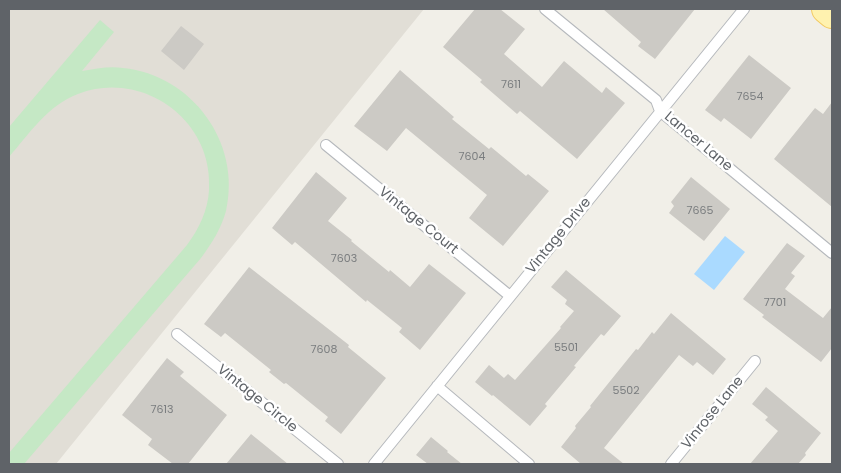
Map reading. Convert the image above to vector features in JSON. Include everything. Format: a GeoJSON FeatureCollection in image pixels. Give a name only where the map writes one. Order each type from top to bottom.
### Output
{"type":"FeatureCollection","features":[{"type":"Feature","properties":{"kind":"main road"},"geometry":{"type":"LineString","coordinates":[[826,9],[832,14]]}},
{"type":"Feature","properties":{"kind":"lane","name":"Lancer Lane"},"geometry":{"type":"LineString","coordinates":[[545,9],[656,100],[660,111],[832,253]]}},
{"type":"Feature","properties":{"kind":"lane","name":"Vintage Drive"},"geometry":{"type":"LineString","coordinates":[[374,464],[744,9]]}},
{"type":"Feature","properties":{"kind":"lane","name":"Vintage Court"},"geometry":{"type":"LineString","coordinates":[[326,145],[510,296]]}},
{"type":"Feature","properties":{"kind":"lane","name":"Vintage Circle"},"geometry":{"type":"LineString","coordinates":[[177,334],[338,464]]}},
{"type":"Feature","properties":{"kind":"lane","name":"Vinrose Lane"},"geometry":{"type":"LineString","coordinates":[[671,464],[755,361]]}},
{"type":"Feature","properties":{"kind":"lane"},"geometry":{"type":"LineString","coordinates":[[436,386],[529,464]]}},
{"type":"Feature","properties":{"kind":"shaded area"},"geometry":{"type":"Polygon","coordinates":[[[9,9],[424,9],[56,464],[9,464],[9,9]]]}},
{"type":"Feature","properties":{"kind":"green space"},"geometry":{"type":"Polygon","coordinates":[[[100,20],[114,32],[82,71],[118,67],[148,73],[170,84],[190,98],[206,117],[219,138],[226,161],[229,186],[226,211],[216,236],[201,258],[24,464],[9,464],[9,453],[187,245],[199,226],[207,205],[209,190],[207,165],[200,142],[187,122],[169,106],[149,95],[126,89],[102,88],[67,99],[57,105],[40,121],[9,157],[9,127],[100,20]]]}},
{"type":"Feature","properties":{"kind":"water"},"geometry":{"type":"Polygon","coordinates":[[[725,236],[745,252],[714,290],[694,274],[725,236]]]}},
{"type":"Feature","properties":{"kind":"building"},"geometry":{"type":"Polygon","coordinates":[[[475,9],[500,9],[525,29],[504,54],[542,87],[564,61],[602,93],[606,87],[625,103],[577,159],[520,111],[517,114],[480,82],[482,80],[443,47],[475,9]]]}},
{"type":"Feature","properties":{"kind":"building"},"geometry":{"type":"Polygon","coordinates":[[[603,9],[695,9],[655,59],[638,46],[641,42],[603,9]]]}},
{"type":"Feature","properties":{"kind":"building"},"geometry":{"type":"Polygon","coordinates":[[[181,26],[204,44],[184,70],[161,51],[181,26]]]}},
{"type":"Feature","properties":{"kind":"building"},"geometry":{"type":"Polygon","coordinates":[[[749,55],[791,88],[751,139],[724,118],[721,122],[705,110],[749,55]]]}},
{"type":"Feature","properties":{"kind":"building"},"geometry":{"type":"Polygon","coordinates":[[[400,70],[454,117],[452,119],[489,149],[491,147],[526,176],[528,174],[549,191],[503,246],[469,218],[487,195],[406,128],[387,151],[354,126],[400,70]]]}},
{"type":"Feature","properties":{"kind":"building"},"geometry":{"type":"Polygon","coordinates":[[[832,102],[832,207],[774,159],[815,108],[823,114],[832,102]]]}},
{"type":"Feature","properties":{"kind":"building"},"geometry":{"type":"Polygon","coordinates":[[[316,172],[347,198],[328,221],[389,272],[390,270],[410,287],[429,264],[466,293],[420,350],[399,332],[402,328],[367,300],[366,302],[295,242],[292,245],[272,228],[316,172]]]}},
{"type":"Feature","properties":{"kind":"building"},"geometry":{"type":"Polygon","coordinates":[[[691,177],[730,209],[704,241],[669,213],[674,206],[671,202],[691,177]]]}},
{"type":"Feature","properties":{"kind":"building"},"geometry":{"type":"Polygon","coordinates":[[[787,243],[805,256],[791,273],[795,276],[785,289],[823,318],[832,307],[832,348],[821,362],[762,317],[764,315],[743,299],[787,243]]]}},
{"type":"Feature","properties":{"kind":"building"},"geometry":{"type":"Polygon","coordinates":[[[249,267],[349,345],[348,347],[386,378],[341,434],[325,421],[328,417],[286,383],[284,384],[269,372],[271,370],[225,333],[221,337],[204,324],[249,267]]]}},
{"type":"Feature","properties":{"kind":"building"},"geometry":{"type":"Polygon","coordinates":[[[566,270],[621,316],[604,336],[601,334],[574,366],[576,367],[545,404],[547,406],[530,426],[475,382],[489,365],[504,378],[508,374],[515,380],[561,328],[574,311],[565,304],[567,300],[551,287],[566,270]]]}},
{"type":"Feature","properties":{"kind":"building"},"geometry":{"type":"Polygon","coordinates":[[[671,313],[726,359],[713,375],[697,362],[693,366],[679,355],[604,448],[624,464],[581,464],[561,447],[590,406],[636,349],[638,350],[652,332],[654,334],[671,313]]]}},
{"type":"Feature","properties":{"kind":"building"},"geometry":{"type":"Polygon","coordinates":[[[167,358],[184,372],[180,376],[227,415],[188,464],[173,464],[148,445],[152,439],[122,415],[167,358]]]}},
{"type":"Feature","properties":{"kind":"building"},"geometry":{"type":"Polygon","coordinates":[[[766,387],[821,433],[798,464],[750,464],[778,431],[765,420],[768,417],[752,404],[766,387]]]}},
{"type":"Feature","properties":{"kind":"building"},"geometry":{"type":"Polygon","coordinates":[[[251,434],[288,464],[226,464],[251,434]]]}},
{"type":"Feature","properties":{"kind":"building"},"geometry":{"type":"Polygon","coordinates":[[[431,437],[462,464],[428,464],[416,455],[431,437]]]}}]}
